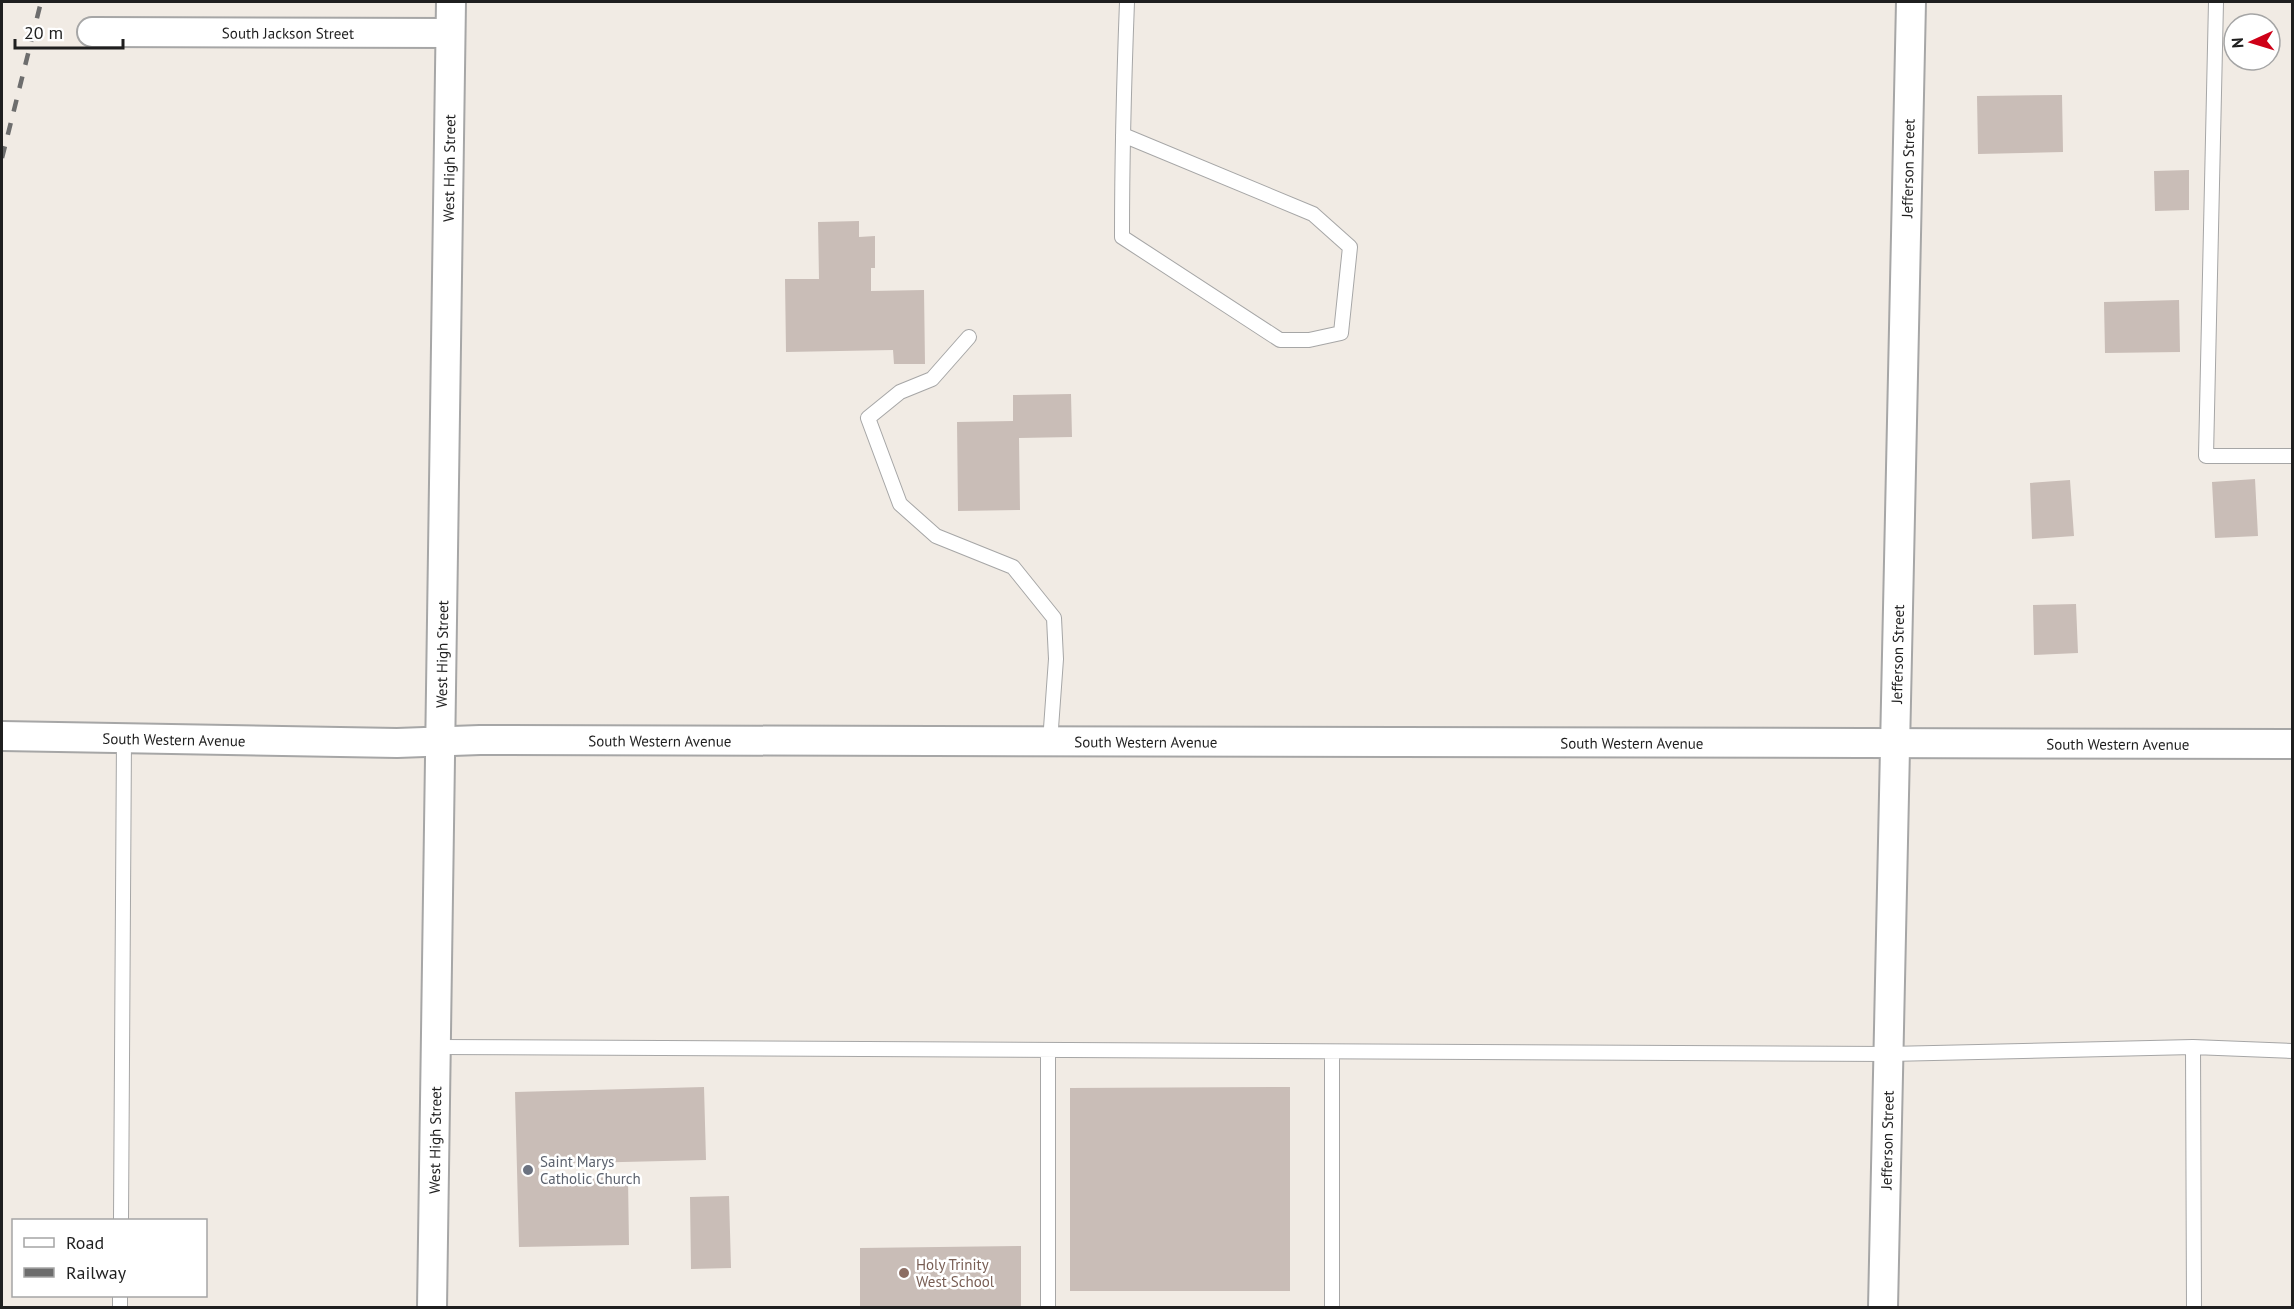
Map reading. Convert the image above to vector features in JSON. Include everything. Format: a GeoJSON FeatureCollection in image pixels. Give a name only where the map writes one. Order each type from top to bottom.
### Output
{"type":"FeatureCollection","features":[{"type":"Feature","properties":{"kind":"street","name":"West High Street"},"geometry":{"type":"LineString","coordinates":[[432,1308],[451,2]]}},
{"type":"Feature","properties":{"kind":"street","name":"Jefferson Street"},"geometry":{"type":"LineString","coordinates":[[1883,1308],[1911,2]]}},
{"type":"Feature","properties":{"kind":"street","name":"South Jackson Street"},"geometry":{"type":"LineString","coordinates":[[92,32],[450,33]]}},
{"type":"Feature","properties":{"kind":"street","name":"South Western Avenue"},"geometry":{"type":"LineString","coordinates":[[2,736],[398,743],[439,740],[2292,744]]}},
{"type":"Feature","properties":{"kind":"lane"},"geometry":{"type":"LineString","coordinates":[[1123,135],[1313,214],[1350,247],[1341,333],[1310,340],[1280,340],[1122,237],[1123,135],[1127,2]]}},
{"type":"Feature","properties":{"kind":"lane"},"geometry":{"type":"LineString","coordinates":[[2216,2],[2206,456],[2292,456]]}},
{"type":"Feature","properties":{"kind":"lane"},"geometry":{"type":"LineString","coordinates":[[969,338],[932,379],[900,392],[868,418],[900,504],[936,536],[1013,567],[1054,618],[1056,659],[1050,742]]}},
{"type":"Feature","properties":{"kind":"lane"},"geometry":{"type":"LineString","coordinates":[[121,1219],[124,738]]}},
{"type":"Feature","properties":{"kind":"lane"},"geometry":{"type":"LineString","coordinates":[[435,1047],[1888,1054],[2193,1047],[2292,1051]]}},
{"type":"Feature","properties":{"kind":"lane"},"geometry":{"type":"LineString","coordinates":[[2193,1047],[2194,1308]]}},
{"type":"Feature","properties":{"kind":"lane"},"geometry":{"type":"LineString","coordinates":[[1048,1050],[1048,1308]]}},
{"type":"Feature","properties":{"kind":"lane"},"geometry":{"type":"LineString","coordinates":[[1332,1052],[1332,1308]]}},
{"type":"Feature","properties":{"kind":"building"},"geometry":{"type":"Polygon","coordinates":[[[2062,95],[2063,152],[1978,154],[1977,96],[2062,95]]]}},
{"type":"Feature","properties":{"kind":"building"},"geometry":{"type":"Polygon","coordinates":[[[2189,170],[2189,210],[2155,211],[2154,171],[2189,170]]]}},
{"type":"Feature","properties":{"kind":"building"},"geometry":{"type":"Polygon","coordinates":[[[859,221],[859,237],[875,236],[875,268],[871,268],[871,291],[924,290],[925,364],[894,364],[893,350],[786,352],[785,279],[819,279],[818,222],[859,221]]]}},
{"type":"Feature","properties":{"kind":"building"},"geometry":{"type":"Polygon","coordinates":[[[2179,300],[2180,352],[2105,353],[2104,302],[2179,300]]]}},
{"type":"Feature","properties":{"kind":"building"},"geometry":{"type":"Polygon","coordinates":[[[1071,394],[1072,437],[1019,438],[1020,510],[958,511],[957,422],[1013,421],[1013,395],[1071,394]]]}},
{"type":"Feature","properties":{"kind":"building"},"geometry":{"type":"Polygon","coordinates":[[[2255,479],[2258,536],[2215,538],[2212,482],[2255,479]]]}},
{"type":"Feature","properties":{"kind":"building"},"geometry":{"type":"Polygon","coordinates":[[[2070,480],[2074,536],[2032,539],[2030,483],[2070,480]]]}},
{"type":"Feature","properties":{"kind":"building"},"geometry":{"type":"Polygon","coordinates":[[[2076,604],[2078,653],[2034,655],[2033,605],[2076,604]]]}},
{"type":"Feature","properties":{"kind":"building","name":"Saint Marys Catholic Church"},"geometry":{"type":"Polygon","coordinates":[[[704,1087],[706,1160],[539,1164],[539,1179],[628,1177],[629,1245],[519,1247],[515,1092],[704,1087]]]}},
{"type":"Feature","properties":{"kind":"building"},"geometry":{"type":"Polygon","coordinates":[[[1290,1087],[1290,1291],[1070,1291],[1070,1088],[1290,1087]]]}},
{"type":"Feature","properties":{"kind":"building"},"geometry":{"type":"Polygon","coordinates":[[[729,1196],[731,1268],[691,1269],[690,1197],[729,1196]]]}},
{"type":"Feature","properties":{"kind":"building"},"geometry":{"type":"Polygon","coordinates":[[[1021,1246],[1021,1308],[860,1308],[860,1248],[1021,1246]]]}},
{"type":"Feature","properties":{"kind":"railway"},"geometry":{"type":"LineString","coordinates":[[2,158],[41,2]]}},
{"type":"Feature","properties":{"kind":"place","name":"Saint Marys Catholic Church"},"geometry":{"type":"Point","coordinates":[528,1170]}},
{"type":"Feature","properties":{"kind":"place","name":"Holy Trinity West School"},"geometry":{"type":"Point","coordinates":[904,1273]}}]}
